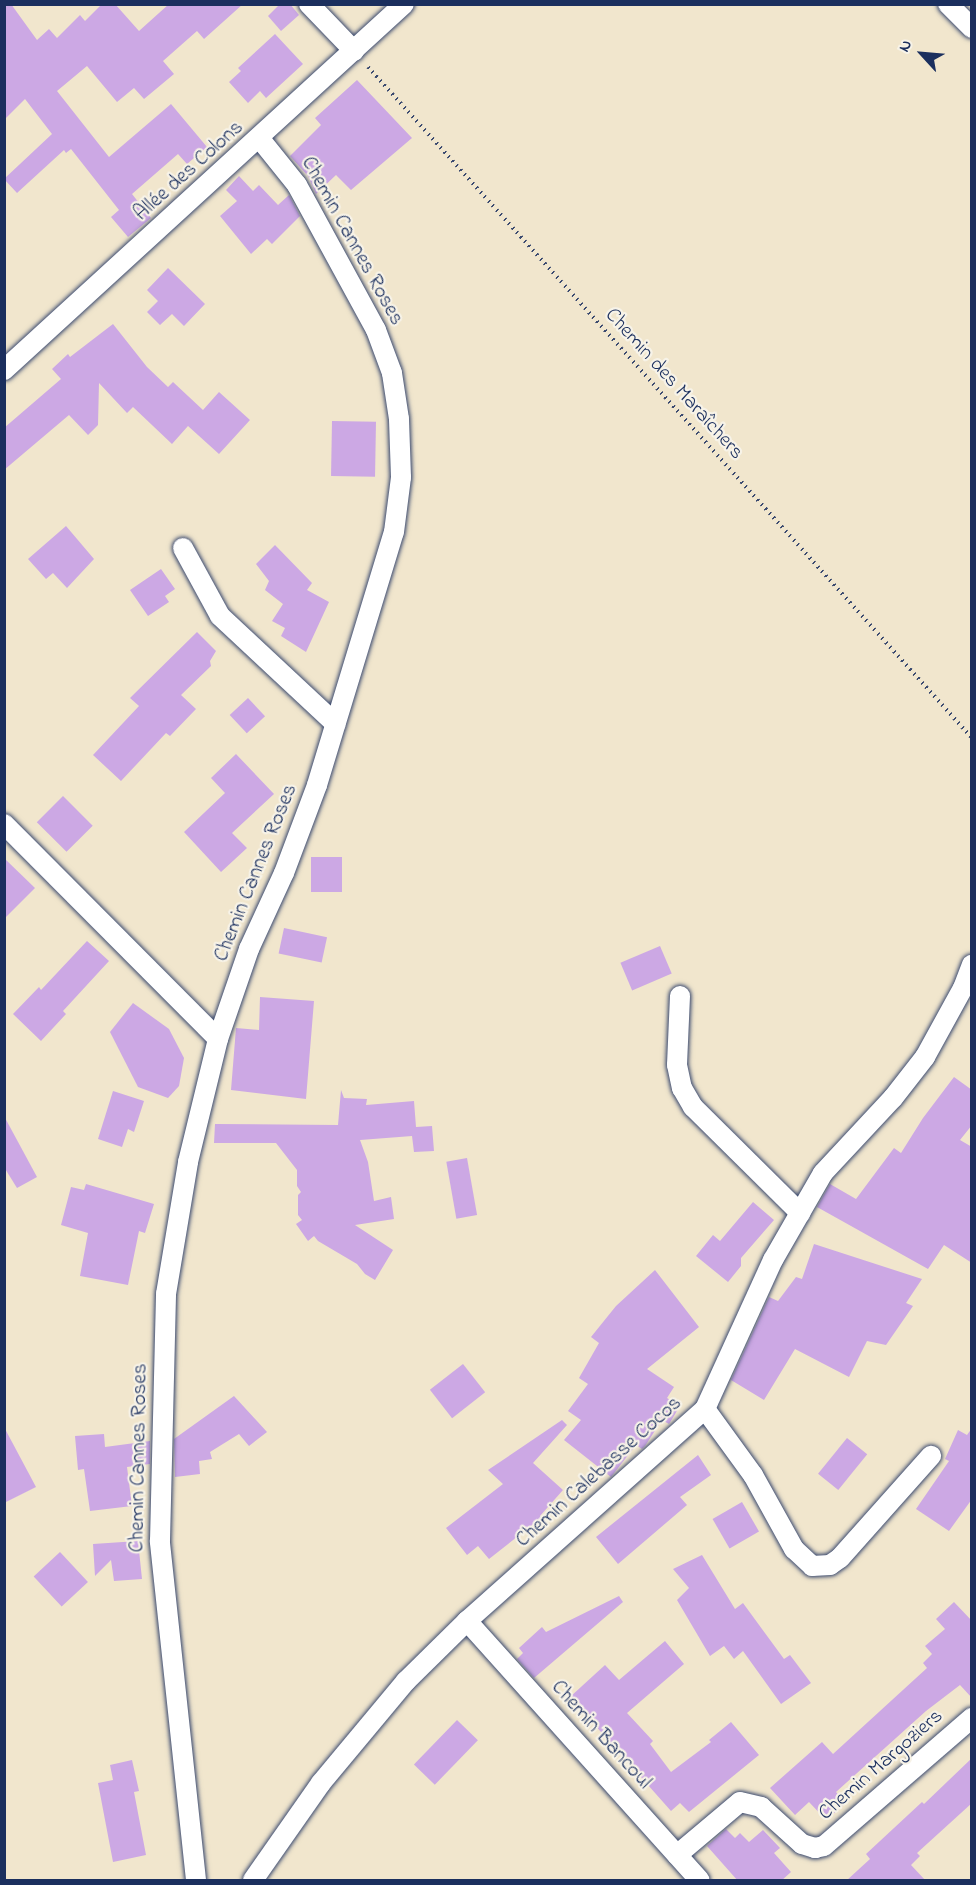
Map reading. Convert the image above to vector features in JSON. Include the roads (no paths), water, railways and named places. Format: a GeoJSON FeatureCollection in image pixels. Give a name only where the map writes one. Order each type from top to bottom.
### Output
{"type":"FeatureCollection","features":[{"type":"Feature","properties":{"kind":"street"},"geometry":{"type":"LineString","coordinates":[[309,4],[354,51]]}},
{"type":"Feature","properties":{"kind":"street","name":"Allée des Colons"},"geometry":{"type":"LineString","coordinates":[[4,370],[260,139],[404,4]]}},
{"type":"Feature","properties":{"kind":"street"},"geometry":{"type":"LineString","coordinates":[[948,4],[972,28]]}},
{"type":"Feature","properties":{"kind":"street","name":"Chemin Cannes Roses"},"geometry":{"type":"LineString","coordinates":[[196,1881],[159,1541],[166,1294],[188,1162],[218,1039],[249,949],[302,828],[336,724],[394,532],[401,477],[399,419],[392,373],[376,330],[297,185],[260,139]]}},
{"type":"Feature","properties":{"kind":"street"},"geometry":{"type":"LineString","coordinates":[[183,548],[220,616],[336,724]]}},
{"type":"Feature","properties":{"kind":"street"},"geometry":{"type":"LineString","coordinates":[[4,825],[218,1039]]}},
{"type":"Feature","properties":{"kind":"street","name":"Chemin Calebasse Cocos"},"geometry":{"type":"LineString","coordinates":[[253,1881],[321,1783],[406,1681],[467,1621],[705,1409],[773,1260],[823,1173],[893,1098],[924,1057],[944,1024],[972,965]]}},
{"type":"Feature","properties":{"kind":"street"},"geometry":{"type":"LineString","coordinates":[[680,996],[677,1065],[682,1088],[693,1107],[800,1213]]}},
{"type":"Feature","properties":{"kind":"street"},"geometry":{"type":"LineString","coordinates":[[705,1409],[753,1474],[794,1549],[812,1566],[830,1565],[840,1558],[931,1456]]}},
{"type":"Feature","properties":{"kind":"street","name":"Chemin Bancoul"},"geometry":{"type":"LineString","coordinates":[[467,1621],[699,1881]]}},
{"type":"Feature","properties":{"kind":"street","name":"Chemin Margoziers"},"geometry":{"type":"LineString","coordinates":[[676,1855],[740,1802],[761,1807],[802,1844],[815,1848],[824,1846],[972,1718]]}}]}
